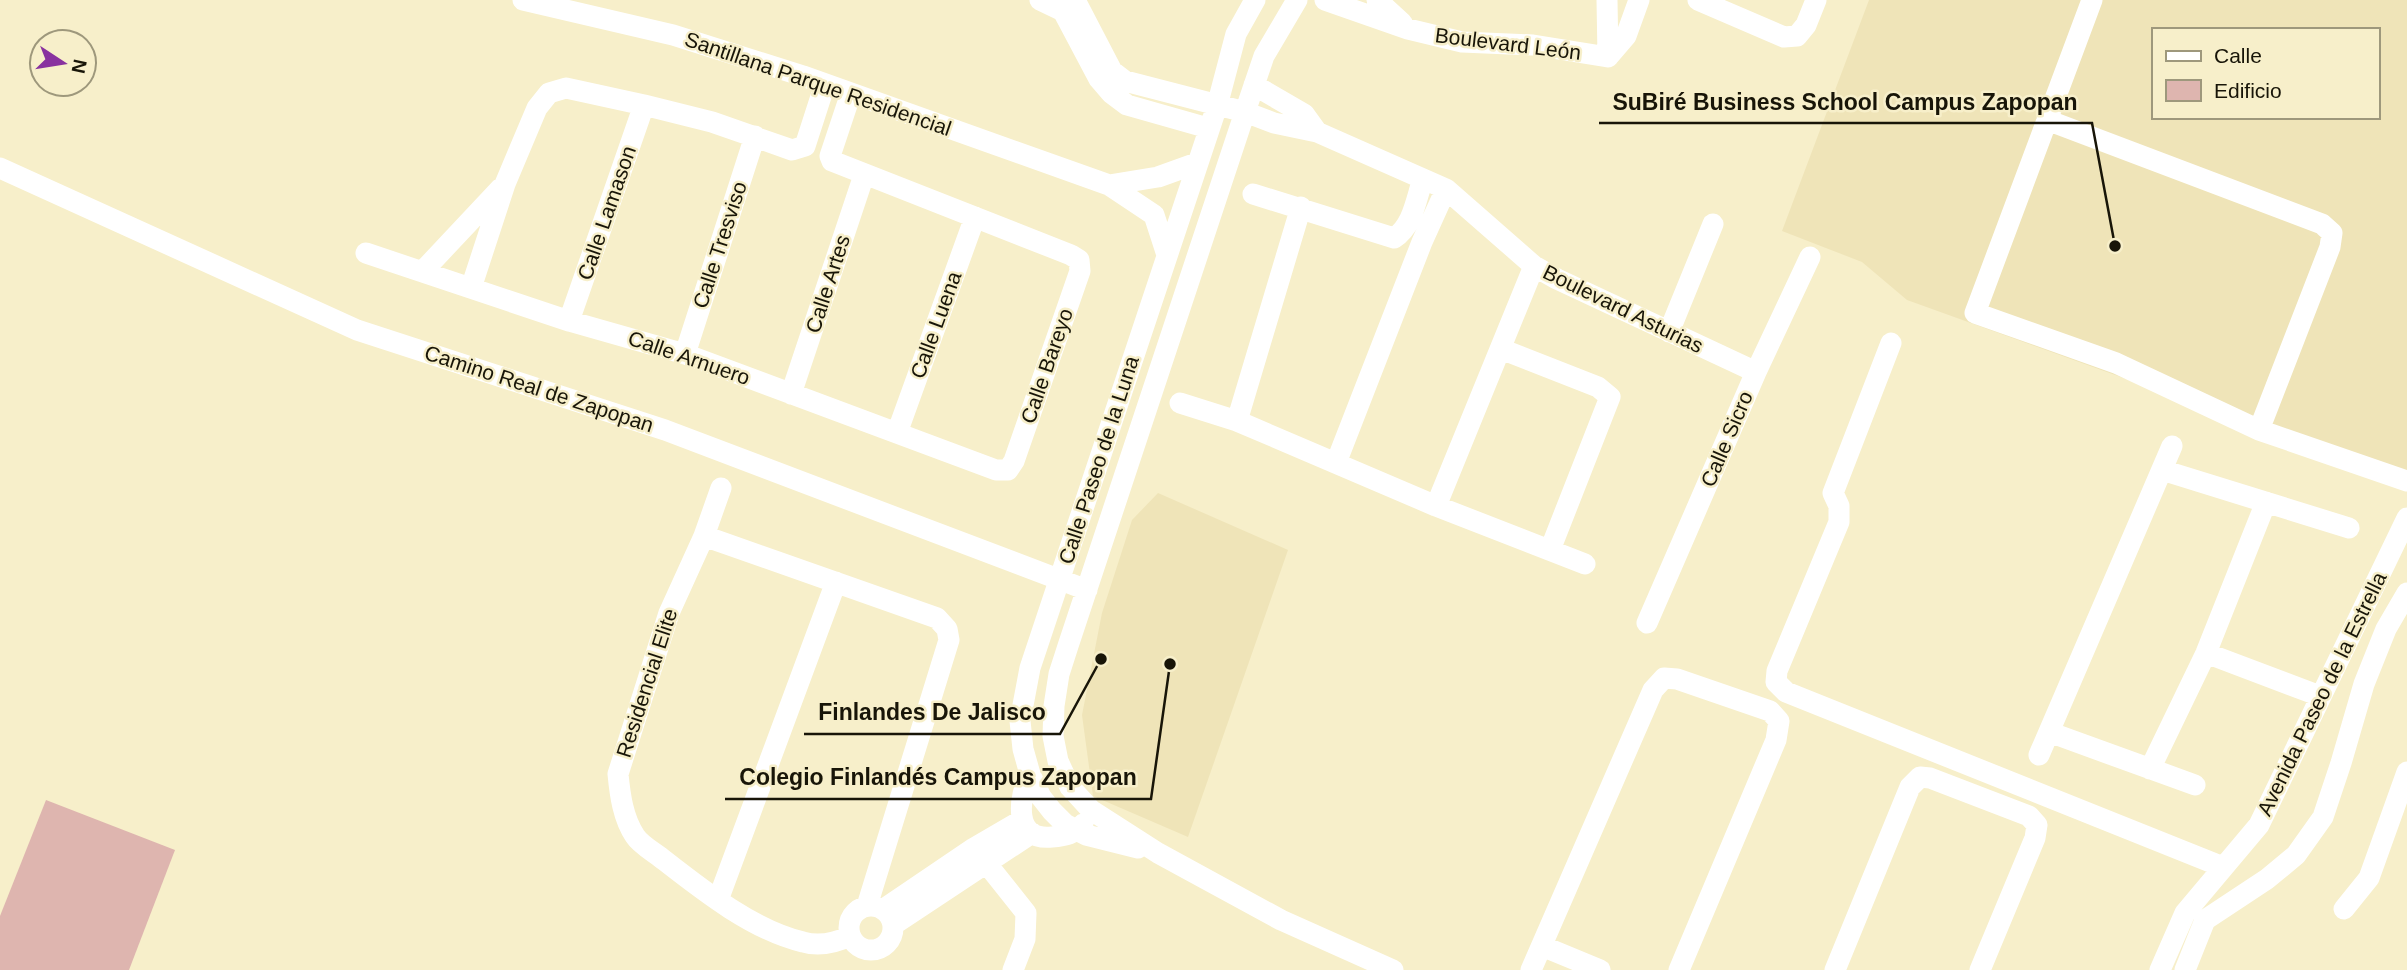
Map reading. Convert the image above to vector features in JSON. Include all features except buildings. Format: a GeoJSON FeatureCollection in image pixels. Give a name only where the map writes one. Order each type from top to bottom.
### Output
{"type":"FeatureCollection","features":[{"type":"Feature","properties":{"kind":"street","name":"Santillana Parque Residencial"},"geometry":{"type":"LineString","coordinates":[[523,0],[572,6],[673,35],[825,84],[1109,185]]}},
{"type":"Feature","properties":{"kind":"street"},"geometry":{"type":"LineString","coordinates":[[1040,0],[1063,10],[1099,79],[1127,106],[1208,128]]}},
{"type":"Feature","properties":{"kind":"street","name":"Boulevard Asturias"},"geometry":{"type":"LineString","coordinates":[[1075,0],[1112,71],[1125,81],[1245,112],[1274,123],[1317,132],[1446,189],[1534,266],[1556,279],[1756,373]]}},
{"type":"Feature","properties":{"kind":"street","name":"Calle Paseo de la Luna"},"geometry":{"type":"LineString","coordinates":[[1158,853],[1100,840],[1077,831],[1052,811],[1041,797],[1030,774],[1023,749],[1020,721],[1024,694],[1059,579],[1217,106],[1236,34],[1255,0]]}},
{"type":"Feature","properties":{"kind":"street","name":"Calle Paseo de la Luna"},"geometry":{"type":"LineString","coordinates":[[1297,0],[1264,57],[1245,112],[1059,674],[1053,736],[1058,761],[1070,786],[1091,810],[1158,853],[1281,920],[1393,970]]}},
{"type":"Feature","properties":{"kind":"street"},"geometry":{"type":"LineString","coordinates":[[1325,0],[1408,29]]}},
{"type":"Feature","properties":{"kind":"street","name":"Boulevard León"},"geometry":{"type":"LineString","coordinates":[[1377,0],[1408,29],[1462,41],[1532,45],[1608,57]]}},
{"type":"Feature","properties":{"kind":"street","name":"Boulevard León"},"geometry":{"type":"LineString","coordinates":[[1607,0],[1608,57]]}},
{"type":"Feature","properties":{"kind":"street","name":"Boulevard León"},"geometry":{"type":"LineString","coordinates":[[1608,57],[1626,36],[1639,0]]}},
{"type":"Feature","properties":{"kind":"street"},"geometry":{"type":"LineString","coordinates":[[1698,0],[1784,37],[1797,36],[1806,25],[1816,0]]}},
{"type":"Feature","properties":{"kind":"street"},"geometry":{"type":"LineString","coordinates":[[2092,0],[1975,313],[2116,363],[2259,430],[2407,481]]}},
{"type":"Feature","properties":{"kind":"street"},"geometry":{"type":"LineString","coordinates":[[471,288],[505,184],[537,108],[549,93],[566,88],[644,105],[755,136],[792,150],[805,146],[825,84]]}},
{"type":"Feature","properties":{"kind":"street","name":"Boulevard Asturias"},"geometry":{"type":"LineString","coordinates":[[1254,85],[1304,114],[1317,132]]}},
{"type":"Feature","properties":{"kind":"street"},"geometry":{"type":"LineString","coordinates":[[850,93],[830,156],[837,164],[975,217]]}},
{"type":"Feature","properties":{"kind":"street","name":"Calle Lamason"},"geometry":{"type":"LineString","coordinates":[[569,321],[644,105]]}},
{"type":"Feature","properties":{"kind":"street"},"geometry":{"type":"LineString","coordinates":[[2047,120],[2322,224],[2332,233],[2330,247],[2259,430]]}},
{"type":"Feature","properties":{"kind":"street","name":"Calle Tresviso"},"geometry":{"type":"LineString","coordinates":[[685,354],[755,136]]}},
{"type":"Feature","properties":{"kind":"street"},"geometry":{"type":"LineString","coordinates":[[1109,185],[1158,177],[1197,163]]}},
{"type":"Feature","properties":{"kind":"street","name":"Camino Real de Zapopan"},"geometry":{"type":"LineString","coordinates":[[0,168],[357,330],[665,430],[1087,590]]}},
{"type":"Feature","properties":{"kind":"street","name":"Calle Artes"},"geometry":{"type":"LineString","coordinates":[[791,394],[864,174]]}},
{"type":"Feature","properties":{"kind":"street"},"geometry":{"type":"LineString","coordinates":[[1253,194],[1394,238],[1402,233],[1407,225],[1423,179]]}},
{"type":"Feature","properties":{"kind":"street"},"geometry":{"type":"LineString","coordinates":[[423,271],[505,184]]}},
{"type":"Feature","properties":{"kind":"street"},"geometry":{"type":"LineString","coordinates":[[1109,185],[1154,215],[1167,255]]}},
{"type":"Feature","properties":{"kind":"street"},"geometry":{"type":"LineString","coordinates":[[1336,463],[1422,242],[1446,189]]}},
{"type":"Feature","properties":{"kind":"street"},"geometry":{"type":"LineString","coordinates":[[1237,421],[1301,207]]}},
{"type":"Feature","properties":{"kind":"street","name":"Calle Bareyo"},"geometry":{"type":"LineString","coordinates":[[975,217],[1079,260],[1080,271],[1009,470]]}},
{"type":"Feature","properties":{"kind":"street","name":"Calle Luena"},"geometry":{"type":"LineString","coordinates":[[897,433],[975,217]]}},
{"type":"Feature","properties":{"kind":"street"},"geometry":{"type":"LineString","coordinates":[[1669,332],[1713,224]]}},
{"type":"Feature","properties":{"kind":"street","name":"Calle Arnuero"},"geometry":{"type":"LineString","coordinates":[[366,253],[569,321],[685,354],[996,470],[1009,470]]}},
{"type":"Feature","properties":{"kind":"street","name":"Calle Sicro"},"geometry":{"type":"LineString","coordinates":[[1647,623],[1756,373],[1810,257]]}},
{"type":"Feature","properties":{"kind":"street"},"geometry":{"type":"LineString","coordinates":[[1436,506],[1534,266]]}},
{"type":"Feature","properties":{"kind":"street"},"geometry":{"type":"LineString","coordinates":[[1891,343],[1833,494],[1839,506],[1839,522],[1777,671],[1776,682],[1786,692],[2223,867]]}},
{"type":"Feature","properties":{"kind":"street"},"geometry":{"type":"LineString","coordinates":[[1501,349],[1598,387],[1610,397],[1550,550]]}},
{"type":"Feature","properties":{"kind":"street"},"geometry":{"type":"LineString","coordinates":[[1125,382],[1153,393]]}},
{"type":"Feature","properties":{"kind":"street"},"geometry":{"type":"LineString","coordinates":[[1180,403],[1237,421],[1436,506],[1585,565]]}},
{"type":"Feature","properties":{"kind":"street"},"geometry":{"type":"LineString","coordinates":[[2039,755],[2172,446]]}},
{"type":"Feature","properties":{"kind":"street"},"geometry":{"type":"LineString","coordinates":[[2162,470],[2349,528]]}},
{"type":"Feature","properties":{"kind":"street","name":"Residencial Elite"},"geometry":{"type":"LineString","coordinates":[[720,488],[704,536],[669,613],[618,774],[620,800],[635,837],[718,900],[783,936],[803,942],[816,945],[834,943],[850,936]]}},
{"type":"Feature","properties":{"kind":"street"},"geometry":{"type":"LineString","coordinates":[[2150,769],[2206,653],[2266,502]]}},
{"type":"Feature","properties":{"kind":"street","name":"Avenida Paseo de la Estrella"},"geometry":{"type":"LineString","coordinates":[[2160,970],[2223,867],[2259,825],[2407,517]]}},
{"type":"Feature","properties":{"kind":"street"},"geometry":{"type":"LineString","coordinates":[[704,536],[937,618],[947,629],[949,640],[881,913],[889,941],[873,960],[850,936],[850,920],[854,913],[881,913],[1027,827]]}},
{"type":"Feature","properties":{"kind":"street"},"geometry":{"type":"LineString","coordinates":[[718,900],[836,582]]}},
{"type":"Feature","properties":{"kind":"street","name":"Avenida Paseo de la Estrella"},"geometry":{"type":"LineString","coordinates":[[2195,916],[2267,878],[2297,855],[2323,817],[2364,684],[2386,629],[2407,593]]}},
{"type":"Feature","properties":{"kind":"street"},"geometry":{"type":"LineString","coordinates":[[2206,653],[2320,696]]}},
{"type":"Feature","properties":{"kind":"street"},"geometry":{"type":"LineString","coordinates":[[1531,970],[1653,690],[1664,678],[1676,679],[1770,710],[1779,721],[1776,740],[1679,970]]}},
{"type":"Feature","properties":{"kind":"street"},"geometry":{"type":"LineString","coordinates":[[2049,732],[2195,785]]}},
{"type":"Feature","properties":{"kind":"street"},"geometry":{"type":"LineString","coordinates":[[2344,909],[2369,878],[2407,772]]}},
{"type":"Feature","properties":{"kind":"street"},"geometry":{"type":"LineString","coordinates":[[1030,774],[1022,799],[1027,827],[1045,838],[1064,836],[1077,831],[1091,810]]}},
{"type":"Feature","properties":{"kind":"street"},"geometry":{"type":"LineString","coordinates":[[1835,970],[1910,787],[1920,777],[1930,778],[2029,817],[2037,825],[2035,838],[1980,970]]}},
{"type":"Feature","properties":{"kind":"street"},"geometry":{"type":"LineString","coordinates":[[980,855],[1026,913],[1025,939],[1013,970]]}},
{"type":"Feature","properties":{"kind":"street","name":"Avenida Paseo de la Estrella"},"geometry":{"type":"LineString","coordinates":[[2185,970],[2195,916]]}},
{"type":"Feature","properties":{"kind":"street"},"geometry":{"type":"LineString","coordinates":[[1542,946],[1600,970]]}},
{"type":"Feature","properties":{"kind":"shaded area"},"geometry":{"type":"Polygon","coordinates":[[[1869,0],[2407,0],[2407,480],[1907,300],[1862,262],[1782,231],[1869,0]]]}},
{"type":"Feature","properties":{"kind":"shaded area"},"geometry":{"type":"Polygon","coordinates":[[[1158,493],[1288,550],[1188,837],[1093,796],[1082,715],[1102,613],[1132,520],[1158,493]]]}},
{"type":"Feature","properties":{"kind":"place","name":"SuBiré Business School Campus Zapopan"},"geometry":{"type":"Point","coordinates":[2115,246]}},
{"type":"Feature","properties":{"kind":"place","name":"Finlandes De Jalisco"},"geometry":{"type":"Point","coordinates":[1101,659]}},
{"type":"Feature","properties":{"kind":"place","name":"Colegio Finlandés Campus Zapopan"},"geometry":{"type":"Point","coordinates":[1170,664]}}]}
